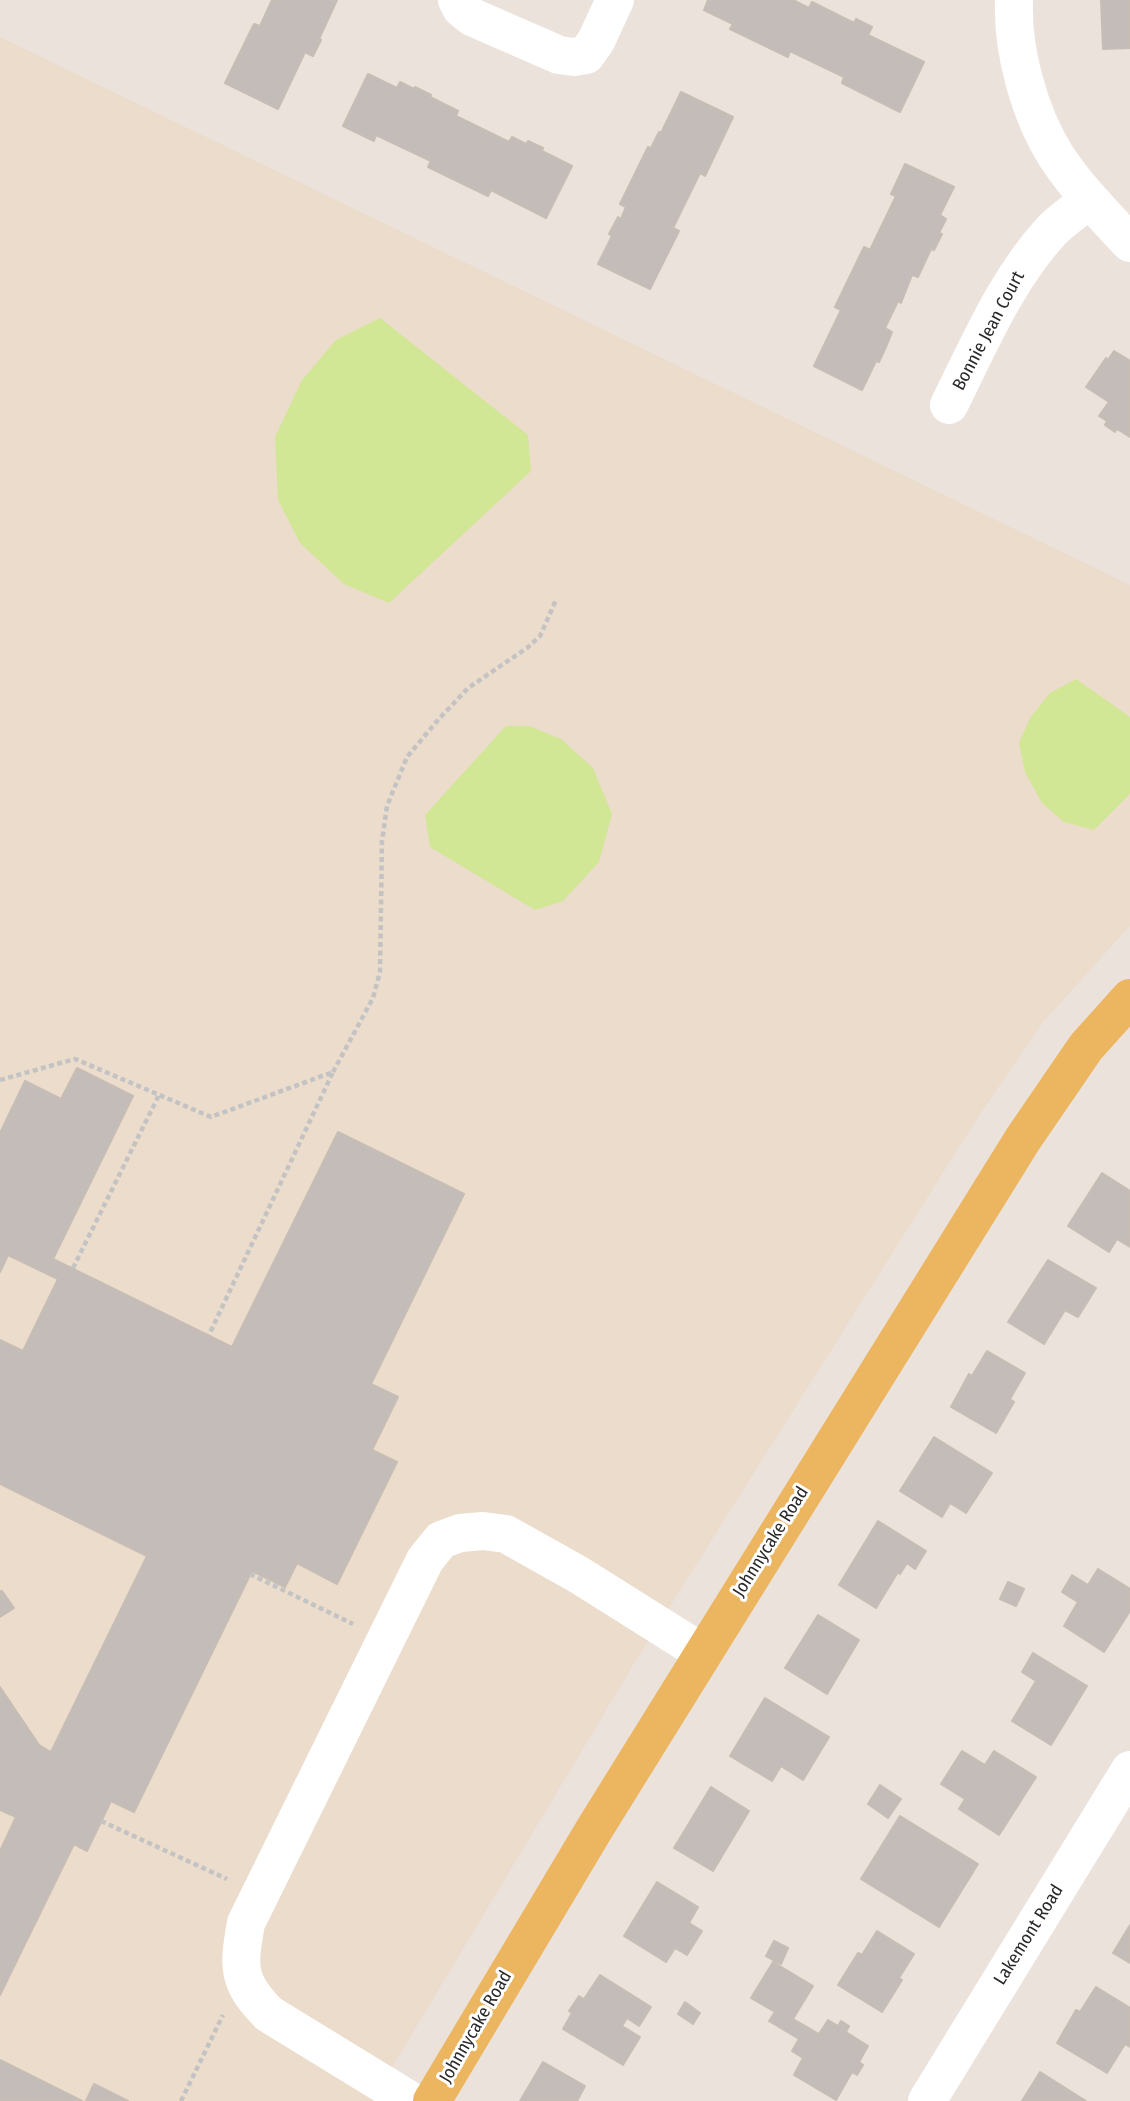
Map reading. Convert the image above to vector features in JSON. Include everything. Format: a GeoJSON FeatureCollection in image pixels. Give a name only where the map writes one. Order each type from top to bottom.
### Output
{"type":"FeatureCollection","features":[{"type":"Feature","properties":{"kind":"main road","name":"Johnnycake Road"},"geometry":{"type":"LineString","coordinates":[[432,2101],[581,1850],[1023,1139],[1086,1047],[1130,998]]}},
{"type":"Feature","properties":{"kind":"street"},"geometry":{"type":"LineString","coordinates":[[457,0],[461,8],[472,17],[559,55],[574,57],[586,55],[596,41],[615,0]]}},
{"type":"Feature","properties":{"kind":"street"},"geometry":{"type":"LineString","coordinates":[[1014,0],[1018,48],[1026,85],[1055,155],[1090,200],[1130,243]]}},
{"type":"Feature","properties":{"kind":"street","name":"Bonnie Jean Court"},"geometry":{"type":"LineString","coordinates":[[949,405],[1005,294],[1028,258],[1054,228],[1090,200]]}},
{"type":"Feature","properties":{"kind":"street"},"geometry":{"type":"LineString","coordinates":[[411,2101],[269,2014],[251,1996],[242,1976],[241,1952],[246,1923],[425,1560],[441,1540],[460,1533],[483,1531],[506,1534],[579,1575],[703,1653]]}},
{"type":"Feature","properties":{"kind":"street","name":"Lakemont Road"},"geometry":{"type":"LineString","coordinates":[[927,2101],[1130,1770]]}},
{"type":"Feature","properties":{"kind":"path"},"geometry":{"type":"LineString","coordinates":[[209,1335],[333,1072],[373,998],[380,972],[382,841],[387,806],[407,757],[468,688],[540,636],[556,600]]}},
{"type":"Feature","properties":{"kind":"path"},"geometry":{"type":"LineString","coordinates":[[0,1080],[75,1059],[211,1117],[333,1072]]}},
{"type":"Feature","properties":{"kind":"path"},"geometry":{"type":"LineString","coordinates":[[73,1268],[159,1095]]}},
{"type":"Feature","properties":{"kind":"path"},"geometry":{"type":"LineString","coordinates":[[250,1574],[385,1640]]}},
{"type":"Feature","properties":{"kind":"path"},"geometry":{"type":"LineString","coordinates":[[101,1821],[260,1894]]}},
{"type":"Feature","properties":{"kind":"path"},"geometry":{"type":"LineString","coordinates":[[181,2101],[242,1976]]}},
{"type":"Feature","properties":{"kind":"shaded area"},"geometry":{"type":"Polygon","coordinates":[[[0,37],[1130,585],[1130,926],[1044,1021],[980,1114],[638,1657],[372,2101],[0,2101],[0,37]]]}},
{"type":"Feature","properties":{"kind":"green space"},"geometry":{"type":"Polygon","coordinates":[[[380,318],[528,435],[531,471],[389,603],[344,584],[300,543],[278,500],[275,437],[302,380],[336,340],[380,318]]]}},
{"type":"Feature","properties":{"kind":"green space"},"geometry":{"type":"Polygon","coordinates":[[[1076,679],[1130,717],[1130,794],[1094,830],[1064,822],[1042,803],[1025,772],[1019,743],[1030,718],[1050,693],[1076,679]]]}},
{"type":"Feature","properties":{"kind":"green space"},"geometry":{"type":"Polygon","coordinates":[[[506,726],[529,726],[561,739],[593,768],[612,814],[599,862],[563,901],[535,910],[430,847],[425,815],[506,726]]]}},
{"type":"Feature","properties":{"kind":"building"},"geometry":{"type":"Polygon","coordinates":[[[272,0],[337,0],[313,56],[305,52],[278,109],[225,83],[254,24],[260,26],[272,0]]]}},
{"type":"Feature","properties":{"kind":"building"},"geometry":{"type":"Polygon","coordinates":[[[708,0],[793,0],[809,8],[812,2],[854,23],[856,19],[872,27],[868,35],[924,62],[900,112],[842,83],[844,77],[790,51],[788,57],[730,29],[733,24],[704,10],[708,0]]]}},
{"type":"Feature","properties":{"kind":"building"},"geometry":{"type":"Polygon","coordinates":[[[1101,0],[1130,0],[1130,48],[1103,49],[1101,0]]]}},
{"type":"Feature","properties":{"kind":"building"},"geometry":{"type":"Polygon","coordinates":[[[368,74],[397,88],[400,82],[414,89],[415,87],[458,111],[456,116],[509,142],[512,137],[526,144],[528,141],[572,166],[546,218],[491,190],[488,196],[428,167],[431,161],[376,135],[374,141],[343,126],[368,74]]]}},
{"type":"Feature","properties":{"kind":"building"},"geometry":{"type":"Polygon","coordinates":[[[681,92],[733,117],[705,176],[700,173],[673,228],[679,231],[650,289],[598,264],[612,236],[609,234],[618,217],[621,219],[626,207],[620,204],[648,147],[651,148],[659,132],[661,133],[681,92]]]}},
{"type":"Feature","properties":{"kind":"building"},"geometry":{"type":"Polygon","coordinates":[[[905,164],[954,187],[940,215],[946,219],[939,233],[942,234],[934,250],[931,249],[918,277],[912,275],[901,303],[898,301],[885,328],[892,332],[886,347],[862,390],[814,366],[841,310],[835,307],[864,247],[870,250],[896,196],[891,194],[905,164]]]}},
{"type":"Feature","properties":{"kind":"building"},"geometry":{"type":"Polygon","coordinates":[[[1114,351],[1130,361],[1130,437],[1105,425],[1107,421],[1099,416],[1109,402],[1086,387],[1114,351]]]}},
{"type":"Feature","properties":{"kind":"building"},"geometry":{"type":"Polygon","coordinates":[[[77,1068],[133,1096],[53,1259],[232,1347],[338,1132],[464,1194],[371,1384],[398,1397],[372,1450],[397,1462],[337,1584],[297,1563],[285,1587],[252,1571],[134,1812],[111,1801],[87,1851],[74,1844],[0,1995],[0,1851],[16,1817],[0,1810],[0,1687],[39,1745],[51,1752],[147,1556],[0,1484],[0,1340],[23,1351],[58,1279],[8,1255],[0,1272],[0,1133],[25,1081],[61,1099],[77,1068]]]}},
{"type":"Feature","properties":{"kind":"building"},"geometry":{"type":"Polygon","coordinates":[[[1102,1173],[1130,1191],[1130,1247],[1117,1239],[1109,1252],[1068,1226],[1102,1173]]]}},
{"type":"Feature","properties":{"kind":"building"},"geometry":{"type":"Polygon","coordinates":[[[1048,1260],[1096,1288],[1078,1317],[1065,1310],[1044,1344],[1008,1322],[1048,1260]]]}},
{"type":"Feature","properties":{"kind":"building"},"geometry":{"type":"Polygon","coordinates":[[[987,1351],[1025,1373],[1010,1399],[1014,1402],[996,1433],[951,1407],[969,1374],[972,1376],[987,1351]]]}},
{"type":"Feature","properties":{"kind":"building"},"geometry":{"type":"Polygon","coordinates":[[[934,1437],[992,1473],[966,1513],[950,1503],[942,1517],[900,1491],[934,1437]]]}},
{"type":"Feature","properties":{"kind":"building"},"geometry":{"type":"Polygon","coordinates":[[[878,1521],[926,1551],[915,1569],[907,1563],[900,1574],[898,1572],[876,1608],[839,1585],[878,1521]]]}},
{"type":"Feature","properties":{"kind":"building"},"geometry":{"type":"Polygon","coordinates":[[[1098,1569],[1130,1589],[1130,1611],[1104,1652],[1064,1626],[1078,1602],[1062,1592],[1072,1575],[1088,1585],[1098,1569]]]}},
{"type":"Feature","properties":{"kind":"building"},"geometry":{"type":"Polygon","coordinates":[[[1008,1582],[1024,1589],[1016,1606],[1000,1599],[1008,1582]]]}},
{"type":"Feature","properties":{"kind":"building"},"geometry":{"type":"Polygon","coordinates":[[[0,1591],[14,1608],[0,1617],[0,1591]]]}},
{"type":"Feature","properties":{"kind":"building"},"geometry":{"type":"Polygon","coordinates":[[[818,1615],[859,1640],[827,1694],[785,1668],[818,1615]]]}},
{"type":"Feature","properties":{"kind":"building"},"geometry":{"type":"Polygon","coordinates":[[[1033,1653],[1087,1686],[1051,1745],[1012,1721],[1036,1681],[1022,1672],[1033,1653]]]}},
{"type":"Feature","properties":{"kind":"building"},"geometry":{"type":"Polygon","coordinates":[[[765,1698],[829,1737],[803,1780],[781,1766],[772,1781],[730,1756],[765,1698]]]}},
{"type":"Feature","properties":{"kind":"building"},"geometry":{"type":"Polygon","coordinates":[[[962,1751],[985,1765],[994,1751],[1036,1777],[999,1835],[959,1809],[965,1799],[941,1784],[962,1751]]]}},
{"type":"Feature","properties":{"kind":"building"},"geometry":{"type":"Polygon","coordinates":[[[880,1785],[901,1799],[888,1818],[868,1804],[880,1785]]]}},
{"type":"Feature","properties":{"kind":"building"},"geometry":{"type":"Polygon","coordinates":[[[711,1787],[749,1811],[713,1871],[674,1848],[711,1787]]]}},
{"type":"Feature","properties":{"kind":"building"},"geometry":{"type":"Polygon","coordinates":[[[900,1816],[978,1864],[939,1927],[861,1879],[900,1816]]]}},
{"type":"Feature","properties":{"kind":"building"},"geometry":{"type":"Polygon","coordinates":[[[657,1882],[698,1907],[689,1923],[702,1931],[687,1955],[675,1948],[666,1962],[624,1936],[657,1882]]]}},
{"type":"Feature","properties":{"kind":"building"},"geometry":{"type":"Polygon","coordinates":[[[1130,1925],[1130,1963],[1113,1953],[1130,1925]]]}},
{"type":"Feature","properties":{"kind":"building"},"geometry":{"type":"Polygon","coordinates":[[[877,1931],[914,1954],[882,2012],[838,1985],[858,1953],[862,1955],[877,1931]]]}},
{"type":"Feature","properties":{"kind":"building"},"geometry":{"type":"Polygon","coordinates":[[[774,1941],[788,1948],[781,1964],[766,1956],[774,1941]]]}},
{"type":"Feature","properties":{"kind":"building"},"geometry":{"type":"Polygon","coordinates":[[[773,1962],[813,1986],[793,2019],[819,2034],[828,2020],[838,2026],[841,2021],[849,2026],[846,2032],[868,2046],[859,2062],[863,2065],[857,2075],[852,2072],[836,2100],[794,2075],[803,2058],[792,2051],[799,2039],[769,2021],[775,2012],[751,1998],[773,1962]]]}},
{"type":"Feature","properties":{"kind":"building"},"geometry":{"type":"Polygon","coordinates":[[[600,1975],[651,2007],[639,2026],[627,2018],[622,2026],[640,2037],[623,2065],[563,2029],[572,2013],[569,2011],[579,1996],[584,1999],[600,1975]]]}},
{"type":"Feature","properties":{"kind":"building"},"geometry":{"type":"Polygon","coordinates":[[[1096,1987],[1130,2008],[1130,2047],[1125,2044],[1107,2073],[1057,2043],[1076,2010],[1080,2012],[1096,1987]]]}},
{"type":"Feature","properties":{"kind":"building"},"geometry":{"type":"Polygon","coordinates":[[[685,2002],[700,2013],[693,2024],[678,2014],[685,2002]]]}},
{"type":"Feature","properties":{"kind":"building"},"geometry":{"type":"Polygon","coordinates":[[[0,2060],[82,2101],[0,2101],[0,2060]]]}},
{"type":"Feature","properties":{"kind":"building"},"geometry":{"type":"Polygon","coordinates":[[[543,2062],[585,2086],[577,2101],[520,2101],[543,2062]]]}},
{"type":"Feature","properties":{"kind":"building"},"geometry":{"type":"Polygon","coordinates":[[[1040,2072],[1086,2101],[1022,2101],[1040,2072]]]}},
{"type":"Feature","properties":{"kind":"building"},"geometry":{"type":"Polygon","coordinates":[[[94,2084],[128,2101],[86,2101],[94,2084]]]}}]}
